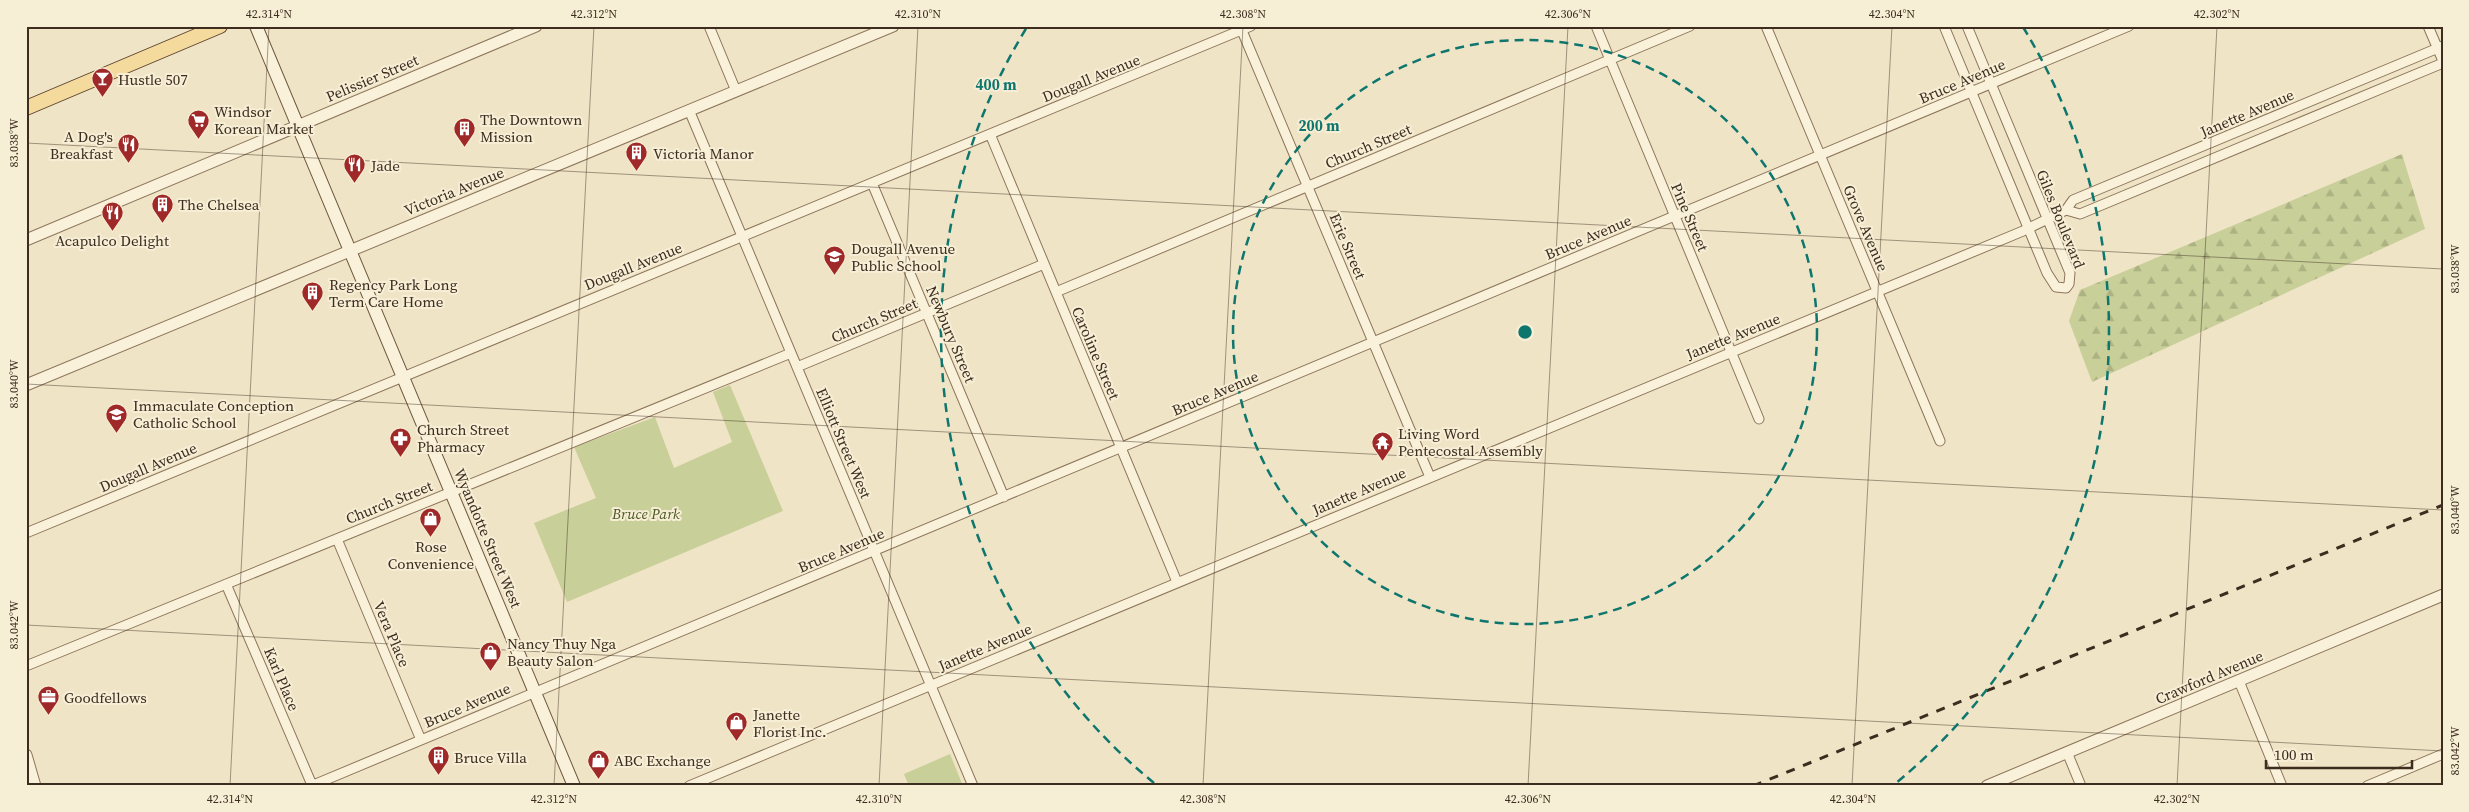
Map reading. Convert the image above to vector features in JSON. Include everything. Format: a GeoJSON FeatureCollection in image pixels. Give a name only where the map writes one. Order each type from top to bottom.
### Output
{"type":"FeatureCollection","features":[{"type":"Feature","properties":{"kind":"main road"},"geometry":{"type":"LineString","coordinates":[[26,108],[220,26]]}},
{"type":"Feature","properties":{"kind":"main road","name":"Wyandotte Street West"},"geometry":{"type":"LineString","coordinates":[[256,26],[574,786]]}},
{"type":"Feature","properties":{"kind":"street","name":"Pelissier Street"},"geometry":{"type":"LineString","coordinates":[[26,240],[536,26]]}},
{"type":"Feature","properties":{"kind":"street"},"geometry":{"type":"LineString","coordinates":[[709,26],[736,91]]}},
{"type":"Feature","properties":{"kind":"street","name":"Victoria Avenue"},"geometry":{"type":"LineString","coordinates":[[26,384],[893,26]]}},
{"type":"Feature","properties":{"kind":"street","name":"Dougall Avenue"},"geometry":{"type":"LineString","coordinates":[[26,533],[990,134],[1241,28],[1251,26]]}},
{"type":"Feature","properties":{"kind":"street","name":"Pine Street"},"geometry":{"type":"LineString","coordinates":[[1596,26],[1759,419]]}},
{"type":"Feature","properties":{"kind":"street","name":"Church Street"},"geometry":{"type":"LineString","coordinates":[[1056,292],[1690,26]]}},
{"type":"Feature","properties":{"kind":"street","name":"Grove Avenue"},"geometry":{"type":"LineString","coordinates":[[1766,26],[1940,441]]}},
{"type":"Feature","properties":{"kind":"street","name":"Giles Boulevard"},"geometry":{"type":"LineString","coordinates":[[1944,26],[2051,282],[2056,287],[2066,288],[2069,284],[2070,273],[1967,26]]}},
{"type":"Feature","properties":{"kind":"street","name":"Bruce Avenue"},"geometry":{"type":"LineString","coordinates":[[311,786],[2129,26]]}},
{"type":"Feature","properties":{"kind":"street"},"geometry":{"type":"LineString","coordinates":[[2428,26],[2440,47],[2443,62]]}},
{"type":"Feature","properties":{"kind":"street","name":"Erie Street"},"geometry":{"type":"LineString","coordinates":[[1241,28],[1430,476]]}},
{"type":"Feature","properties":{"kind":"street","name":"Janette Avenue"},"geometry":{"type":"LineString","coordinates":[[690,786],[2028,228],[2066,210],[2073,200],[2440,47]]}},
{"type":"Feature","properties":{"kind":"street","name":"Janette Avenue"},"geometry":{"type":"LineString","coordinates":[[2066,210],[2080,214],[2443,62]]}},
{"type":"Feature","properties":{"kind":"street","name":"Elliott Street West"},"geometry":{"type":"LineString","coordinates":[[690,110],[973,786]]}},
{"type":"Feature","properties":{"kind":"street","name":"Caroline Street"},"geometry":{"type":"LineString","coordinates":[[990,134],[1177,582]]}},
{"type":"Feature","properties":{"kind":"street","name":"Newbury Street"},"geometry":{"type":"LineString","coordinates":[[872,183],[1004,497]]}},
{"type":"Feature","properties":{"kind":"street","name":"Church Street"},"geometry":{"type":"LineString","coordinates":[[797,367],[1044,264]]}},
{"type":"Feature","properties":{"kind":"street","name":"Church Street"},"geometry":{"type":"LineString","coordinates":[[26,666],[792,353]]}},
{"type":"Feature","properties":{"kind":"street","name":"Vera Place"},"geometry":{"type":"LineString","coordinates":[[337,538],[421,740]]}},
{"type":"Feature","properties":{"kind":"street","name":"Karl Place"},"geometry":{"type":"LineString","coordinates":[[226,584],[311,786]]}},
{"type":"Feature","properties":{"kind":"street","name":"Crawford Avenue"},"geometry":{"type":"LineString","coordinates":[[1987,786],[2443,595]]}},
{"type":"Feature","properties":{"kind":"street"},"geometry":{"type":"LineString","coordinates":[[2239,681],[2282,786]]}},
{"type":"Feature","properties":{"kind":"street"},"geometry":{"type":"LineString","coordinates":[[2068,752],[2081,786]]}},
{"type":"Feature","properties":{"kind":"street"},"geometry":{"type":"LineString","coordinates":[[2367,786],[2443,754]]}},
{"type":"Feature","properties":{"kind":"street"},"geometry":{"type":"LineString","coordinates":[[26,755],[35,786]]}},
{"type":"Feature","properties":{"kind":"green space"},"geometry":{"type":"Polygon","coordinates":[[[2402,154],[2425,229],[2092,382],[2069,321],[2080,290],[2402,154]]]}},
{"type":"Feature","properties":{"kind":"green space","name":"Bruce Park"},"geometry":{"type":"Polygon","coordinates":[[[730,385],[783,511],[567,602],[534,523],[596,498],[574,447],[655,417],[674,468],[732,442],[713,392],[730,385]]]}},
{"type":"Feature","properties":{"kind":"green space"},"geometry":{"type":"Polygon","coordinates":[[[950,754],[963,786],[909,786],[904,774],[950,754]]]}},
{"type":"Feature","properties":{"kind":"railway"},"geometry":{"type":"LineString","coordinates":[[1753,786],[2443,505]]}},
{"type":"Feature","properties":{"kind":"place","name":"Hustle 507"},"geometry":{"type":"Point","coordinates":[102,98]}},
{"type":"Feature","properties":{"kind":"place","name":"Windsor Korean Market"},"geometry":{"type":"Point","coordinates":[198,139]}},
{"type":"Feature","properties":{"kind":"place","name":"The Downtown Mission"},"geometry":{"type":"Point","coordinates":[464,147]}},
{"type":"Feature","properties":{"kind":"place","name":"A Dog's Breakfast"},"geometry":{"type":"Point","coordinates":[129,164]}},
{"type":"Feature","properties":{"kind":"place","name":"Victoria Manor"},"geometry":{"type":"Point","coordinates":[637,172]}},
{"type":"Feature","properties":{"kind":"place","name":"Jade"},"geometry":{"type":"Point","coordinates":[355,184]}},
{"type":"Feature","properties":{"kind":"place","name":"The Chelsea"},"geometry":{"type":"Point","coordinates":[162,223]}},
{"type":"Feature","properties":{"kind":"place","name":"Acapulco Delight"},"geometry":{"type":"Point","coordinates":[112,231]}},
{"type":"Feature","properties":{"kind":"place","name":"Dougall Avenue Public School"},"geometry":{"type":"Point","coordinates":[835,276]}},
{"type":"Feature","properties":{"kind":"place","name":"Regency Park Long Term Care Home"},"geometry":{"type":"Point","coordinates":[313,312]}},
{"type":"Feature","properties":{"kind":"place","name":"Immaculate Conception Catholic School"},"geometry":{"type":"Point","coordinates":[117,433]}},
{"type":"Feature","properties":{"kind":"place","name":"Church Street Pharmacy"},"geometry":{"type":"Point","coordinates":[401,457]}},
{"type":"Feature","properties":{"kind":"place","name":"Living Word Pentecostal Assembly"},"geometry":{"type":"Point","coordinates":[1382,461]}},
{"type":"Feature","properties":{"kind":"place","name":"Rose Convenience"},"geometry":{"type":"Point","coordinates":[431,537]}},
{"type":"Feature","properties":{"kind":"place","name":"Nancy Thuy Nga Beauty Salon"},"geometry":{"type":"Point","coordinates":[491,671]}},
{"type":"Feature","properties":{"kind":"place","name":"Goodfellows"},"geometry":{"type":"Point","coordinates":[48,716]}},
{"type":"Feature","properties":{"kind":"place","name":"Janette Florist Inc."},"geometry":{"type":"Point","coordinates":[737,742]}},
{"type":"Feature","properties":{"kind":"place","name":"Bruce Villa"},"geometry":{"type":"Point","coordinates":[438,776]}},
{"type":"Feature","properties":{"kind":"place","name":"ABC Exchange"},"geometry":{"type":"Point","coordinates":[598,779]}}]}
